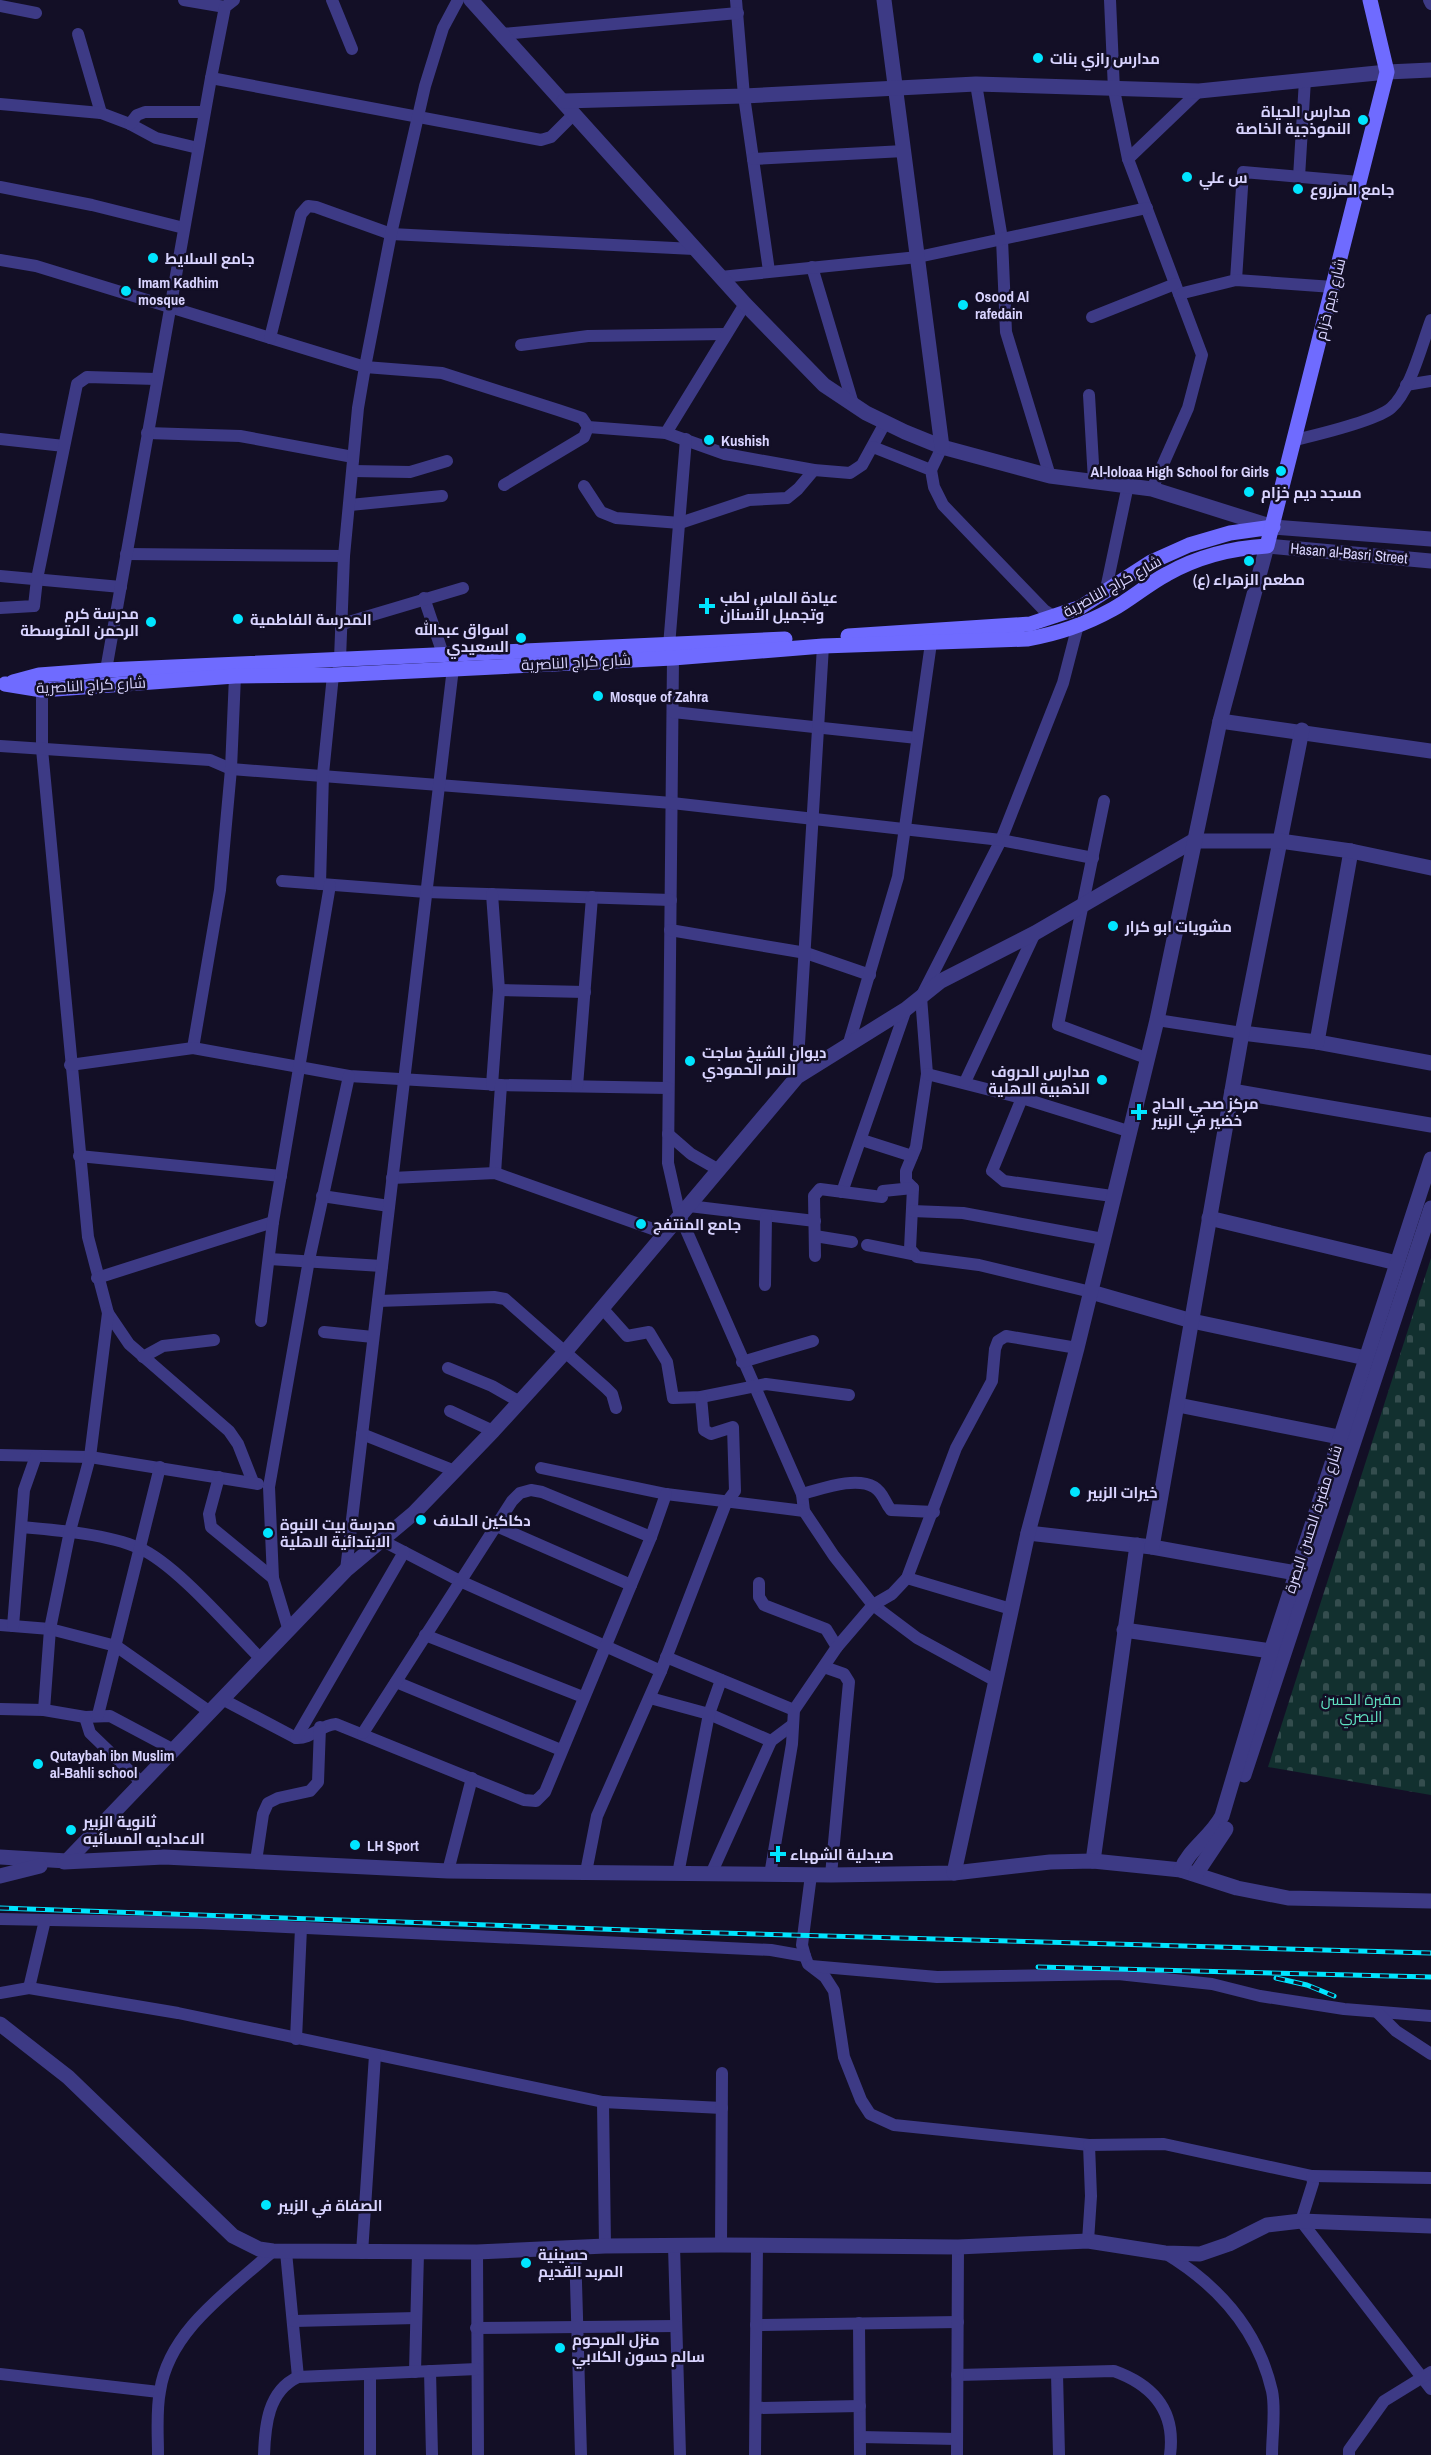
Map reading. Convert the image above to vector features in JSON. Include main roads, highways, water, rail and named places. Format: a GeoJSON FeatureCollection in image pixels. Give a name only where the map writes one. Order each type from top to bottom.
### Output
{"type":"FeatureCollection","features":[{"type":"Feature","properties":{"kind":"main road","name":"شارع ديم خزام"},"geometry":{"type":"LineString","coordinates":[[1267,546],[1388,72],[1370,0]]}},
{"type":"Feature","properties":{"kind":"main road","name":"شارع كراج الناصرية"},"geometry":{"type":"LineString","coordinates":[[2,685],[42,690],[235,676],[333,675],[453,668],[1030,624],[1081,607],[1151,562],[1189,545],[1230,533],[1273,527]]}},
{"type":"Feature","properties":{"kind":"main road","name":"شارع كراج الناصرية"},"geometry":{"type":"LineString","coordinates":[[2,685],[39,675],[106,670],[443,654],[671,652],[1027,639],[1052,635],[1078,625],[1114,608],[1168,573],[1186,565],[1227,551],[1267,546]]}},
{"type":"Feature","properties":{"kind":"railway"},"geometry":{"type":"LineString","coordinates":[[0,1908],[686,1932],[1431,1953]]}},
{"type":"Feature","properties":{"kind":"railway"},"geometry":{"type":"LineString","coordinates":[[1038,1967],[1431,1977]]}},
{"type":"Feature","properties":{"kind":"railway"},"geometry":{"type":"LineString","coordinates":[[1276,1978],[1307,1985],[1334,1996]]}},
{"type":"Feature","properties":{"kind":"place","name":"مدارس رازي بنات"},"geometry":{"type":"Point","coordinates":[1038,58]}},
{"type":"Feature","properties":{"kind":"place","name":"مدارس الحياة النموذجية الخاصة"},"geometry":{"type":"Point","coordinates":[1363,120]}},
{"type":"Feature","properties":{"kind":"place","name":"س علي"},"geometry":{"type":"Point","coordinates":[1187,177]}},
{"type":"Feature","properties":{"kind":"place","name":"جامع المزروع"},"geometry":{"type":"Point","coordinates":[1298,189]}},
{"type":"Feature","properties":{"kind":"place","name":"جامع السلايط"},"geometry":{"type":"Point","coordinates":[153,258]}},
{"type":"Feature","properties":{"kind":"place","name":"Imam Kadhim mosque"},"geometry":{"type":"Point","coordinates":[126,291]}},
{"type":"Feature","properties":{"kind":"place","name":"Osood Al rafedain"},"geometry":{"type":"Point","coordinates":[963,305]}},
{"type":"Feature","properties":{"kind":"place","name":"Kushish"},"geometry":{"type":"Point","coordinates":[709,440]}},
{"type":"Feature","properties":{"kind":"place","name":"Al-loloaa High School for Girls"},"geometry":{"type":"Point","coordinates":[1281,471]}},
{"type":"Feature","properties":{"kind":"place","name":"مسجد ديم خزام"},"geometry":{"type":"Point","coordinates":[1249,492]}},
{"type":"Feature","properties":{"kind":"place","name":"مطعم الزهراء (ع)"},"geometry":{"type":"Point","coordinates":[1249,561]}},
{"type":"Feature","properties":{"kind":"place","name":"عيادة الماس لطب وتجميل الأسنان"},"geometry":{"type":"Point","coordinates":[707,606]}},
{"type":"Feature","properties":{"kind":"place","name":"المدرسة الفاطمية"},"geometry":{"type":"Point","coordinates":[238,619]}},
{"type":"Feature","properties":{"kind":"place","name":"مدرسة كرم الرحمن المتوسطة"},"geometry":{"type":"Point","coordinates":[151,622]}},
{"type":"Feature","properties":{"kind":"place","name":"اسواق عبدالله السعيدي"},"geometry":{"type":"Point","coordinates":[521,638]}},
{"type":"Feature","properties":{"kind":"place","name":"Mosque of Zahra"},"geometry":{"type":"Point","coordinates":[598,696]}},
{"type":"Feature","properties":{"kind":"place","name":"مشويات ابو كرار"},"geometry":{"type":"Point","coordinates":[1113,926]}},
{"type":"Feature","properties":{"kind":"place","name":"ديوان الشيخ ساجت النمر الحمودي"},"geometry":{"type":"Point","coordinates":[690,1061]}},
{"type":"Feature","properties":{"kind":"place","name":"مدارس الحروف الذهبية الاهلية"},"geometry":{"type":"Point","coordinates":[1102,1080]}},
{"type":"Feature","properties":{"kind":"place","name":"مركز صحي الحاج خضير في الزبير"},"geometry":{"type":"Point","coordinates":[1139,1112]}},
{"type":"Feature","properties":{"kind":"place","name":"جامع المنتفج"},"geometry":{"type":"Point","coordinates":[641,1224]}},
{"type":"Feature","properties":{"kind":"place","name":"خيرات الزبير"},"geometry":{"type":"Point","coordinates":[1075,1492]}},
{"type":"Feature","properties":{"kind":"place","name":"دكاكين الحلاف"},"geometry":{"type":"Point","coordinates":[421,1520]}},
{"type":"Feature","properties":{"kind":"place","name":"مدرسة بيت النبوة الابتدائية الاهلية"},"geometry":{"type":"Point","coordinates":[268,1533]}},
{"type":"Feature","properties":{"kind":"place","name":"Qutaybah ibn Muslim al-Bahli school"},"geometry":{"type":"Point","coordinates":[38,1764]}},
{"type":"Feature","properties":{"kind":"place","name":"ثانوية الزبير الاعداديه المسائيه"},"geometry":{"type":"Point","coordinates":[71,1830]}},
{"type":"Feature","properties":{"kind":"place","name":"LH Sport"},"geometry":{"type":"Point","coordinates":[355,1845]}},
{"type":"Feature","properties":{"kind":"place","name":"صيدلية الشهباء"},"geometry":{"type":"Point","coordinates":[778,1854]}},
{"type":"Feature","properties":{"kind":"place","name":"الصفاة في الزبير"},"geometry":{"type":"Point","coordinates":[266,2205]}},
{"type":"Feature","properties":{"kind":"place","name":"حسينية المربد القديم"},"geometry":{"type":"Point","coordinates":[526,2263]}},
{"type":"Feature","properties":{"kind":"place","name":"منزل المرحوم سالم حسون الكلابي"},"geometry":{"type":"Point","coordinates":[560,2348]}},
{"type":"Feature","properties":{"kind":"park label","name":"مقبرة الحسن البصري"},"geometry":{"type":"Point","coordinates":[1361,1708]}}]}
